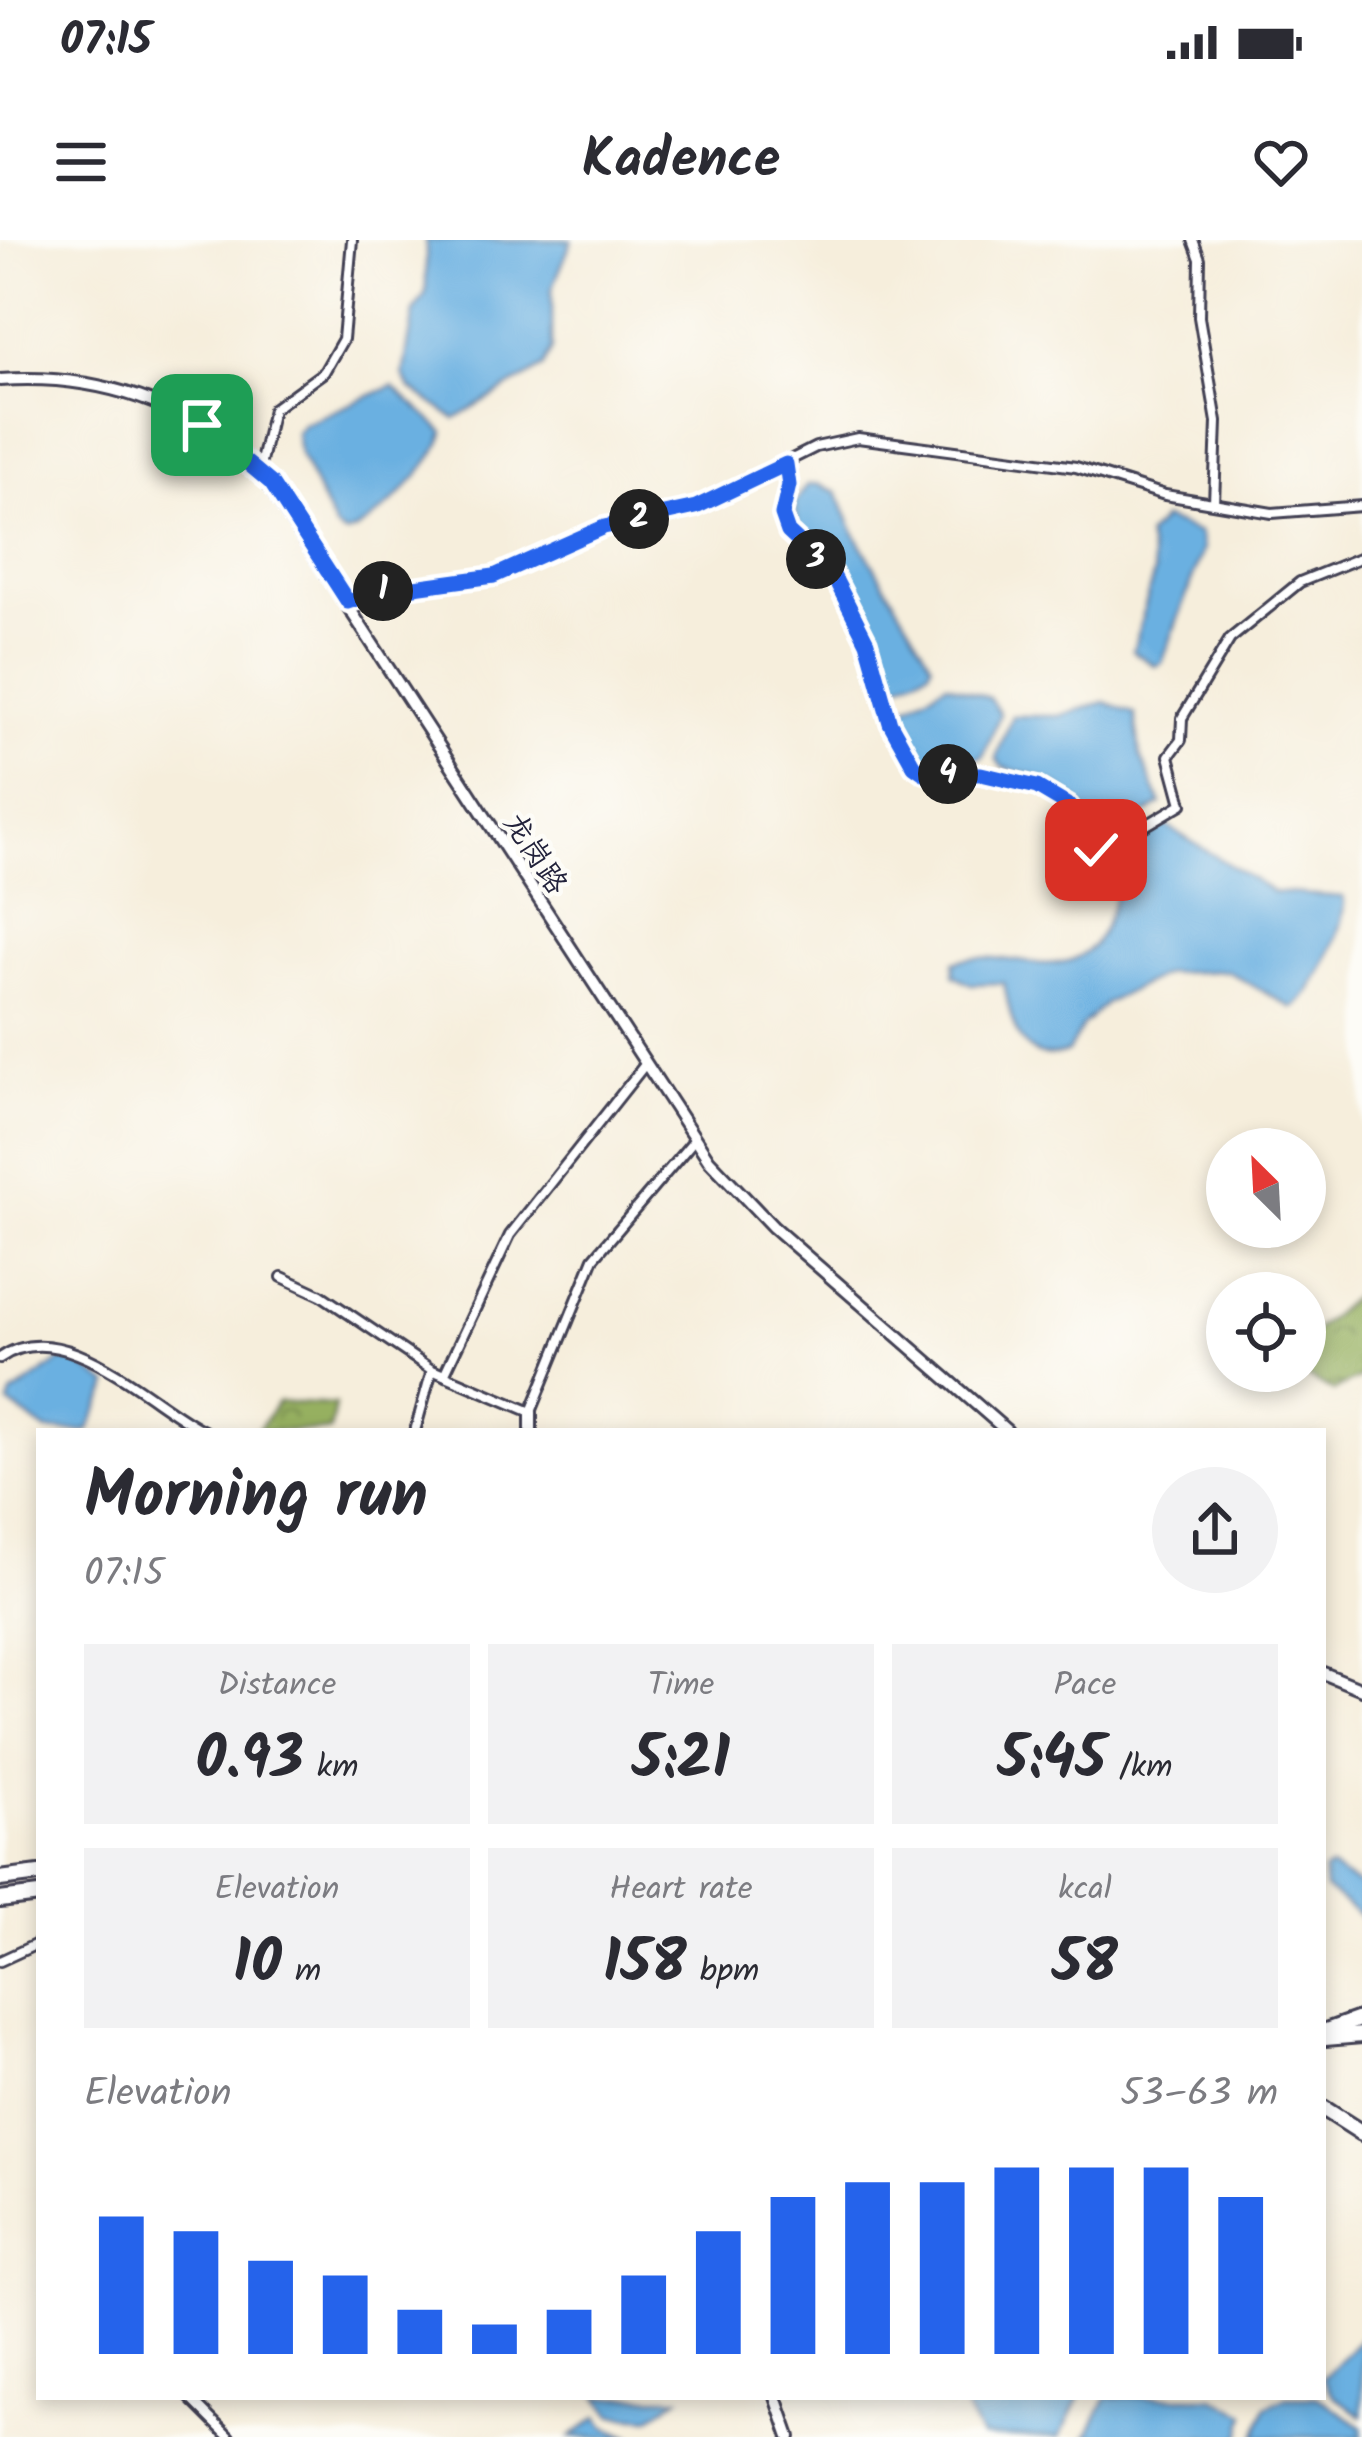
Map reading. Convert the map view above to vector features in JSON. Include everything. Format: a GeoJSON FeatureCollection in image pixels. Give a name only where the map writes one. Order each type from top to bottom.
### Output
{"type":"FeatureCollection","features":[{"type":"Feature","properties":{"kind":"highway"},"geometry":{"type":"LineString","coordinates":[[0,1879],[36,1874]]}},
{"type":"Feature","properties":{"kind":"highway"},"geometry":{"type":"LineString","coordinates":[[0,1900],[36,1895]]}},
{"type":"Feature","properties":{"kind":"highway"},"geometry":{"type":"LineString","coordinates":[[1326,2034],[1358,2028]]}},
{"type":"Feature","properties":{"kind":"highway"},"geometry":{"type":"LineString","coordinates":[[1326,2107],[1362,2123]]}},
{"type":"Feature","properties":{"kind":"highway"},"geometry":{"type":"LineString","coordinates":[[1326,2108],[1362,2133]]}},
{"type":"Feature","properties":{"kind":"main road","name":"龙岗路"},"geometry":{"type":"LineString","coordinates":[[0,380],[67,379],[131,394],[202,425],[259,470],[694,1140],[773,1227],[1004,1428]]}},
{"type":"Feature","properties":{"kind":"main road"},"geometry":{"type":"LineString","coordinates":[[530,1428],[531,1412]]}},
{"type":"Feature","properties":{"kind":"main road"},"geometry":{"type":"LineString","coordinates":[[1326,1674],[1362,1689]]}},
{"type":"Feature","properties":{"kind":"main road"},"geometry":{"type":"LineString","coordinates":[[777,2400],[790,2437]]}},
{"type":"Feature","properties":{"kind":"street"},"geometry":{"type":"LineString","coordinates":[[259,470],[273,409],[324,372],[343,339],[352,240]]}},
{"type":"Feature","properties":{"kind":"street"},"geometry":{"type":"LineString","coordinates":[[1192,240],[1200,259],[1199,317],[1217,422],[1214,503]]}},
{"type":"Feature","properties":{"kind":"street"},"geometry":{"type":"LineString","coordinates":[[348,602],[378,592],[494,576],[604,527],[696,507],[823,444],[877,437],[1076,467],[1165,495],[1285,514],[1362,506]]}},
{"type":"Feature","properties":{"kind":"street"},"geometry":{"type":"LineString","coordinates":[[786,464],[789,485],[782,515],[788,532],[832,573],[867,642],[890,723],[914,766],[924,773],[981,774],[1037,787],[1069,806],[1090,845],[1101,851],[1182,804],[1168,756],[1180,740],[1182,718],[1230,639],[1300,582],[1362,557]]}},
{"type":"Feature","properties":{"kind":"street"},"geometry":{"type":"LineString","coordinates":[[444,1375],[510,1235],[644,1067]]}},
{"type":"Feature","properties":{"kind":"street"},"geometry":{"type":"LineString","coordinates":[[282,1277],[321,1295],[433,1370],[531,1412],[594,1258],[694,1140]]}},
{"type":"Feature","properties":{"kind":"street"},"geometry":{"type":"LineString","coordinates":[[0,1358],[34,1343],[73,1354],[149,1392],[200,1428]]}},
{"type":"Feature","properties":{"kind":"street"},"geometry":{"type":"LineString","coordinates":[[416,1428],[433,1370]]}},
{"type":"Feature","properties":{"kind":"street"},"geometry":{"type":"LineString","coordinates":[[0,1960],[36,1944]]}},
{"type":"Feature","properties":{"kind":"street"},"geometry":{"type":"LineString","coordinates":[[192,2400],[229,2437]]}},
{"type":"Feature","properties":{"kind":"green space"},"geometry":{"type":"Polygon","coordinates":[[[1362,1289],[1362,1377],[1333,1391],[1326,1387],[1326,1321],[1362,1289]]]}},
{"type":"Feature","properties":{"kind":"green space"},"geometry":{"type":"Polygon","coordinates":[[[278,1402],[335,1405],[331,1428],[259,1428],[278,1402]]]}},
{"type":"Feature","properties":{"kind":"water"},"geometry":{"type":"Polygon","coordinates":[[[426,240],[572,240],[552,289],[552,349],[544,367],[455,419],[410,388],[403,375],[414,312],[426,292],[426,240]]]}},
{"type":"Feature","properties":{"kind":"water"},"geometry":{"type":"Polygon","coordinates":[[[393,386],[444,432],[431,458],[402,492],[370,521],[344,534],[335,528],[299,453],[296,433],[303,424],[393,386]]]}},
{"type":"Feature","properties":{"kind":"water"},"geometry":{"type":"Polygon","coordinates":[[[807,485],[837,492],[855,534],[932,663],[929,670],[897,685],[891,682],[837,563],[800,535],[794,505],[807,485]]]}},
{"type":"Feature","properties":{"kind":"water"},"geometry":{"type":"Polygon","coordinates":[[[1163,519],[1199,533],[1203,549],[1162,663],[1155,666],[1133,651],[1154,573],[1147,536],[1163,519]]]}},
{"type":"Feature","properties":{"kind":"water"},"geometry":{"type":"Polygon","coordinates":[[[947,683],[989,698],[1000,714],[983,757],[931,766],[919,759],[897,712],[947,683]]]}},
{"type":"Feature","properties":{"kind":"water"},"geometry":{"type":"Polygon","coordinates":[[[1105,702],[1135,714],[1140,755],[1161,804],[1101,843],[1071,795],[1051,782],[1002,767],[996,758],[1012,716],[1059,716],[1105,702]]]}},
{"type":"Feature","properties":{"kind":"water"},"geometry":{"type":"Polygon","coordinates":[[[1165,825],[1273,892],[1343,897],[1341,922],[1319,975],[1293,1008],[1227,971],[1166,973],[1106,1003],[1083,1025],[1068,1052],[1037,1054],[1014,1025],[1004,983],[971,984],[954,975],[954,962],[993,958],[1054,963],[1089,950],[1115,897],[1110,860],[1165,825]]]}},
{"type":"Feature","properties":{"kind":"water"},"geometry":{"type":"Polygon","coordinates":[[[61,1360],[76,1362],[110,1385],[89,1428],[43,1428],[9,1404],[12,1395],[61,1360]]]}},
{"type":"Feature","properties":{"kind":"water"},"geometry":{"type":"Polygon","coordinates":[[[1330,1868],[1362,1887],[1362,1917],[1326,1890],[1330,1868]]]}},
{"type":"Feature","properties":{"kind":"water"},"geometry":{"type":"Polygon","coordinates":[[[1362,2337],[1362,2416],[1333,2395],[1326,2375],[1362,2337]]]}},
{"type":"Feature","properties":{"kind":"water"},"geometry":{"type":"Polygon","coordinates":[[[601,2400],[675,2400],[650,2418],[612,2415],[601,2400]]]}},
{"type":"Feature","properties":{"kind":"water"},"geometry":{"type":"Polygon","coordinates":[[[961,2400],[1078,2400],[1060,2437],[981,2437],[961,2400]]]}},
{"type":"Feature","properties":{"kind":"water"},"geometry":{"type":"Polygon","coordinates":[[[1106,2400],[1220,2400],[1246,2414],[1241,2437],[1087,2437],[1106,2400]]]}},
{"type":"Feature","properties":{"kind":"water"},"geometry":{"type":"Polygon","coordinates":[[[1281,2400],[1323,2400],[1362,2426],[1362,2437],[1256,2437],[1266,2407],[1281,2400]]]}},
{"type":"Feature","properties":{"kind":"water"},"geometry":{"type":"Polygon","coordinates":[[[598,2417],[606,2427],[632,2437],[571,2437],[598,2417]]]}},
{"type":"Feature","properties":{"kind":"route"},"geometry":{"type":"LineString","coordinates":[[202,425],[271,483],[348,602],[378,592],[504,573],[604,527],[696,507],[786,464],[790,475],[782,515],[788,532],[832,573],[867,642],[890,723],[917,770],[981,774],[1037,787],[1069,806],[1096,850]]}}]}
